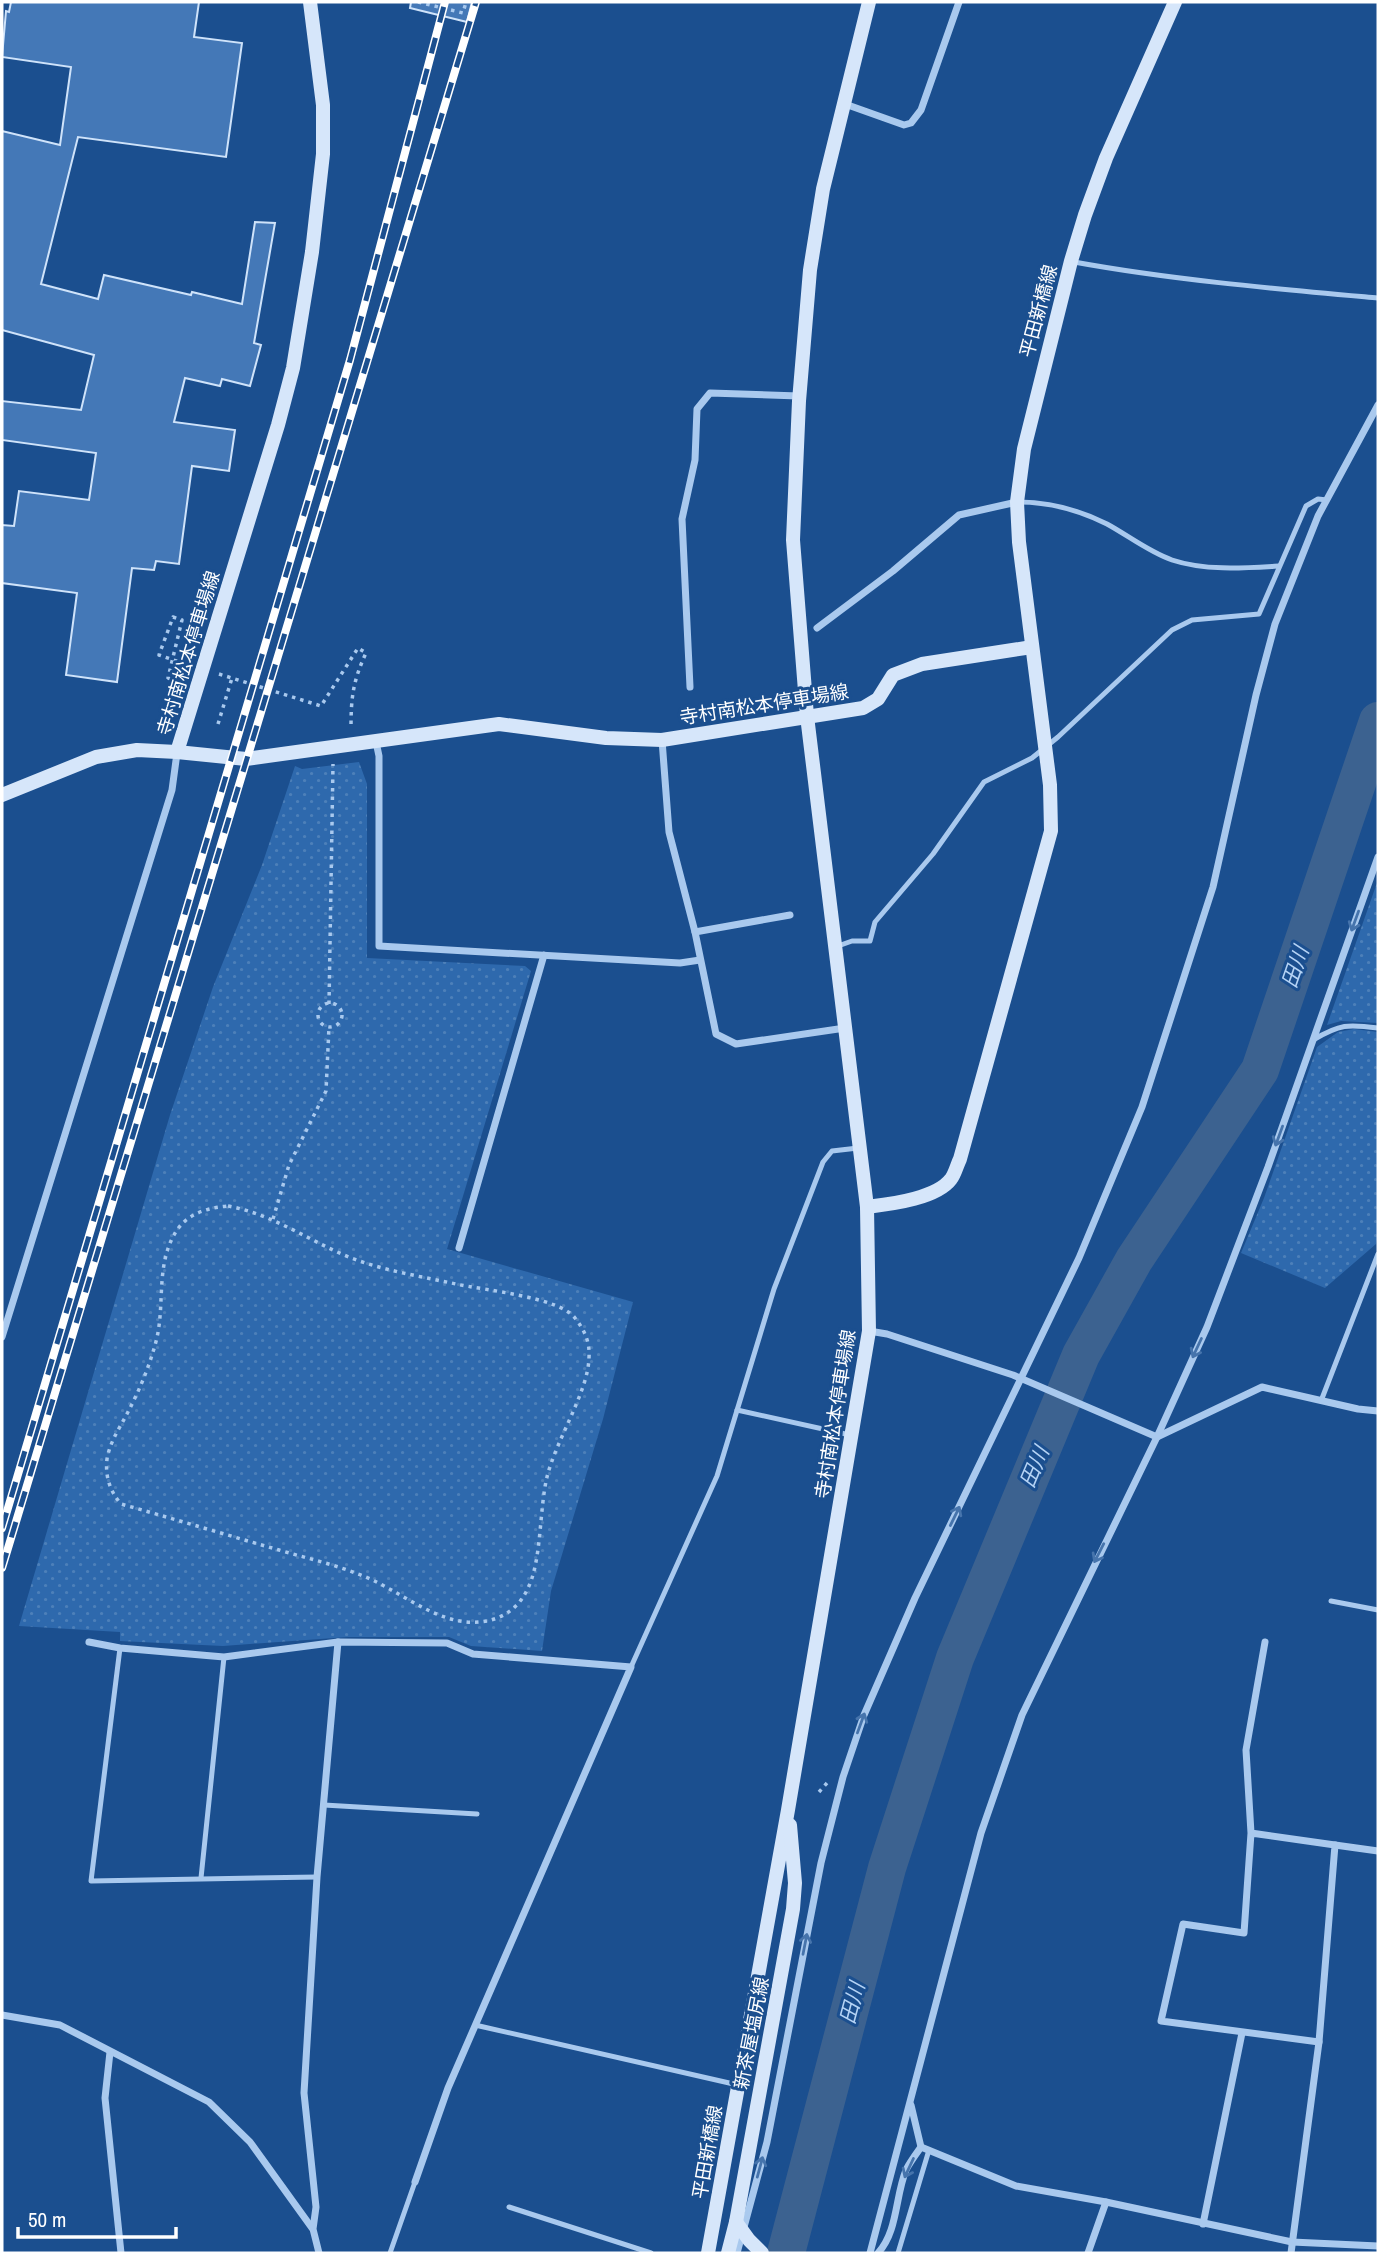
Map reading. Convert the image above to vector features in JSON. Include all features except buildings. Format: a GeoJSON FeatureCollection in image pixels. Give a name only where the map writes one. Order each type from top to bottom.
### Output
{"type":"FeatureCollection","features":[{"type":"Feature","properties":{"kind":"main road","name":"寺村南松本停車場線"},"geometry":{"type":"LineString","coordinates":[[310,2],[323,104],[323,154],[312,252],[292,368],[278,425],[177,752],[246,759],[499,724],[606,738],[662,740],[863,708],[878,699],[893,675],[922,664],[1032,647]]}},
{"type":"Feature","properties":{"kind":"main road","name":"寺村南松本停車場線"},"geometry":{"type":"LineString","coordinates":[[788,1810],[869,1331],[867,1207],[807,716],[793,540],[799,396],[810,270],[823,188],[869,2]]}},
{"type":"Feature","properties":{"kind":"main road","name":"平田新橋線"},"geometry":{"type":"LineString","coordinates":[[1032,647],[1024,591],[1017,502],[1033,406],[1085,215],[1106,158],[1175,2]]}},
{"type":"Feature","properties":{"kind":"main road"},"geometry":{"type":"LineString","coordinates":[[867,1207],[902,1202],[933,1192],[950,1180],[960,1159],[1051,831],[1050,785],[1032,647]]}},
{"type":"Feature","properties":{"kind":"main road"},"geometry":{"type":"LineString","coordinates":[[2,795],[96,757],[137,750],[177,752]]}},
{"type":"Feature","properties":{"kind":"main road","name":"平田新橋線"},"geometry":{"type":"LineString","coordinates":[[708,2253],[788,1810]]}},
{"type":"Feature","properties":{"kind":"main road","name":"新茶屋塩尻線"},"geometry":{"type":"LineString","coordinates":[[728,2253],[742,2232],[793,1909],[795,1883],[788,1810]]}},
{"type":"Feature","properties":{"kind":"main road"},"geometry":{"type":"LineString","coordinates":[[742,2232],[762,2253]]}},
{"type":"Feature","properties":{"kind":"street"},"geometry":{"type":"LineString","coordinates":[[845,103],[904,125],[911,123],[921,110],[960,2]]}},
{"type":"Feature","properties":{"kind":"street"},"geometry":{"type":"LineString","coordinates":[[690,687],[682,519],[695,460],[697,409],[710,393],[799,396]]}},
{"type":"Feature","properties":{"kind":"street"},"geometry":{"type":"LineString","coordinates":[[737,2253],[767,2142],[821,1863],[843,1777],[864,1715],[888,1656],[1025,1382],[1142,1107],[1213,887],[1256,695],[1275,624],[1327,500],[1378,405]]}},
{"type":"Feature","properties":{"kind":"street"},"geometry":{"type":"LineString","coordinates":[[817,628],[893,571],[959,515],[1017,502]]}},
{"type":"Feature","properties":{"kind":"street"},"geometry":{"type":"LineString","coordinates":[[662,740],[670,832],[695,932],[716,1034],[736,1044],[845,1028]]}},
{"type":"Feature","properties":{"kind":"street"},"geometry":{"type":"LineString","coordinates":[[376,742],[379,756],[379,946],[680,963],[700,960]]}},
{"type":"Feature","properties":{"kind":"street"},"geometry":{"type":"LineString","coordinates":[[2,1337],[172,790],[177,752]]}},
{"type":"Feature","properties":{"kind":"street"},"geometry":{"type":"LineString","coordinates":[[870,2253],[981,1833],[1022,1715],[1207,1326],[1378,857]]}},
{"type":"Feature","properties":{"kind":"street"},"geometry":{"type":"LineString","coordinates":[[695,932],[789,915]]}},
{"type":"Feature","properties":{"kind":"street"},"geometry":{"type":"LineString","coordinates":[[459,1248],[544,956]]}},
{"type":"Feature","properties":{"kind":"street"},"geometry":{"type":"LineString","coordinates":[[869,1331],[887,1334],[1013,1375],[1154,1436],[1262,1387],[1378,1411]]}},
{"type":"Feature","properties":{"kind":"street"},"geometry":{"type":"LineString","coordinates":[[89,1642],[120,1648],[224,1657],[338,1642],[447,1643],[473,1654],[631,1667],[448,2088],[415,2182]]}},
{"type":"Feature","properties":{"kind":"street"},"geometry":{"type":"LineString","coordinates":[[318,2253],[313,2229],[316,2207],[303,2093],[317,1877],[338,1642]]}},
{"type":"Feature","properties":{"kind":"street"},"geometry":{"type":"LineString","coordinates":[[1265,1642],[1245,1749],[1251,1833],[1244,1933],[1183,1924],[1161,2021],[1319,2042]]}},
{"type":"Feature","properties":{"kind":"street"},"geometry":{"type":"LineString","coordinates":[[1251,1833],[1378,1851]]}},
{"type":"Feature","properties":{"kind":"street"},"geometry":{"type":"LineString","coordinates":[[1291,2253],[1319,2042],[1335,1845]]}},
{"type":"Feature","properties":{"kind":"street"},"geometry":{"type":"LineString","coordinates":[[2,2015],[60,2025],[209,2102],[250,2142],[313,2229]]}},
{"type":"Feature","properties":{"kind":"street"},"geometry":{"type":"LineString","coordinates":[[1203,2224],[1242,2033]]}},
{"type":"Feature","properties":{"kind":"street"},"geometry":{"type":"LineString","coordinates":[[110,2052],[105,2098],[121,2253]]}},
{"type":"Feature","properties":{"kind":"street"},"geometry":{"type":"LineString","coordinates":[[878,2253],[883,2248],[893,2222],[906,2170],[921,2147],[911,2105]]}},
{"type":"Feature","properties":{"kind":"street"},"geometry":{"type":"LineString","coordinates":[[921,2147],[1016,2186],[1106,2202],[1292,2242],[1378,2246]]}},
{"type":"Feature","properties":{"kind":"street"},"geometry":{"type":"LineString","coordinates":[[1088,2253],[1106,2202]]}},
{"type":"Feature","properties":{"kind":"lane"},"geometry":{"type":"LineString","coordinates":[[1071,261],[1140,274],[1378,298]]}},
{"type":"Feature","properties":{"kind":"lane"},"geometry":{"type":"LineString","coordinates":[[835,946],[870,942],[875,922],[933,854],[984,782],[1032,758],[1172,630],[1192,620],[1259,614],[1306,506],[1318,499],[1327,500]]}},
{"type":"Feature","properties":{"kind":"lane"},"geometry":{"type":"LineString","coordinates":[[1017,502],[1073,509],[1175,561],[1247,568],[1279,566]]}},
{"type":"Feature","properties":{"kind":"lane"},"geometry":{"type":"LineString","coordinates":[[1313,1040],[1332,1029],[1350,1024],[1378,1028]]}},
{"type":"Feature","properties":{"kind":"lane"},"geometry":{"type":"LineString","coordinates":[[631,1667],[718,1476],[774,1289],[823,1162],[832,1151],[859,1147]]}},
{"type":"Feature","properties":{"kind":"lane"},"geometry":{"type":"LineString","coordinates":[[1321,1401],[1378,1254]]}},
{"type":"Feature","properties":{"kind":"lane"},"geometry":{"type":"LineString","coordinates":[[737,1410],[852,1436]]}},
{"type":"Feature","properties":{"kind":"lane"},"geometry":{"type":"LineString","coordinates":[[1331,1601],[1378,1610]]}},
{"type":"Feature","properties":{"kind":"lane"},"geometry":{"type":"LineString","coordinates":[[120,1648],[92,1881],[317,1877]]}},
{"type":"Feature","properties":{"kind":"lane"},"geometry":{"type":"LineString","coordinates":[[201,1878],[224,1657]]}},
{"type":"Feature","properties":{"kind":"lane"},"geometry":{"type":"LineString","coordinates":[[324,1805],[477,1814]]}},
{"type":"Feature","properties":{"kind":"lane"},"geometry":{"type":"LineString","coordinates":[[475,2025],[739,2085]]}},
{"type":"Feature","properties":{"kind":"lane"},"geometry":{"type":"LineString","coordinates":[[898,2253],[929,2150]]}},
{"type":"Feature","properties":{"kind":"lane"},"geometry":{"type":"LineString","coordinates":[[390,2253],[415,2182]]}},
{"type":"Feature","properties":{"kind":"lane"},"geometry":{"type":"LineString","coordinates":[[509,2207],[651,2253]]}},
{"type":"Feature","properties":{"kind":"path"},"geometry":{"type":"LineString","coordinates":[[418,2],[463,13],[466,2]]}},
{"type":"Feature","properties":{"kind":"path"},"geometry":{"type":"LineString","coordinates":[[178,682],[168,678],[182,620],[173,617],[159,655],[195,667]]}},
{"type":"Feature","properties":{"kind":"path"},"geometry":{"type":"LineString","coordinates":[[208,671],[321,706],[358,648],[366,653],[355,676],[351,695],[351,733]]}},
{"type":"Feature","properties":{"kind":"path"},"geometry":{"type":"LineString","coordinates":[[218,724],[232,678]]}},
{"type":"Feature","properties":{"kind":"path"},"geometry":{"type":"LineString","coordinates":[[329,1003],[333,762]]}},
{"type":"Feature","properties":{"kind":"path"},"geometry":{"type":"LineString","coordinates":[[329,1003],[339,1008],[342,1015],[337,1025],[329,1027],[322,1024],[318,1017],[319,1010],[329,1003]]}},
{"type":"Feature","properties":{"kind":"path"},"geometry":{"type":"LineString","coordinates":[[273,1219],[289,1165],[326,1091],[329,1027]]}},
{"type":"Feature","properties":{"kind":"path"},"geometry":{"type":"LineString","coordinates":[[228,1206],[273,1219],[345,1255],[388,1269],[551,1303],[573,1315],[588,1337],[590,1360],[583,1387],[558,1443],[547,1476],[537,1557],[528,1588],[517,1606],[503,1616],[481,1622],[458,1621],[360,1574],[121,1504],[111,1492],[107,1478],[110,1445],[131,1407],[154,1349],[162,1322],[163,1259],[175,1233],[190,1216],[210,1208],[228,1206]]}},
{"type":"Feature","properties":{"kind":"shaded area"},"geometry":{"type":"Polygon","coordinates":[[[359,762],[367,784],[367,958],[525,966],[531,971],[447,1249],[633,1302],[603,1419],[551,1591],[542,1651],[471,1646],[449,1637],[348,1637],[223,1646],[120,1641],[120,1632],[19,1626],[170,1115],[213,987],[262,865],[295,766],[302,769],[359,762]]]}},
{"type":"Feature","properties":{"kind":"shaded area"},"geometry":{"type":"Polygon","coordinates":[[[1378,880],[1378,1023],[1341,1021],[1327,1025],[1378,880]]]}},
{"type":"Feature","properties":{"kind":"shaded area"},"geometry":{"type":"Polygon","coordinates":[[[1354,1029],[1378,1032],[1378,1235],[1376,1244],[1325,1288],[1241,1253],[1264,1198],[1317,1047],[1338,1032],[1354,1029]]]}},
{"type":"Feature","properties":{"kind":"waterway","name":"田川"},"geometry":{"type":"LineString","coordinates":[[786,2253],[887,1868],[955,1658],[1081,1355],[1134,1260],[1260,1070],[1378,721]]}},
{"type":"Feature","properties":{"kind":"railway"},"geometry":{"type":"LineString","coordinates":[[2,1528],[350,360],[445,2]]}},
{"type":"Feature","properties":{"kind":"railway"},"geometry":{"type":"LineString","coordinates":[[2,1568],[476,2]]}}]}
